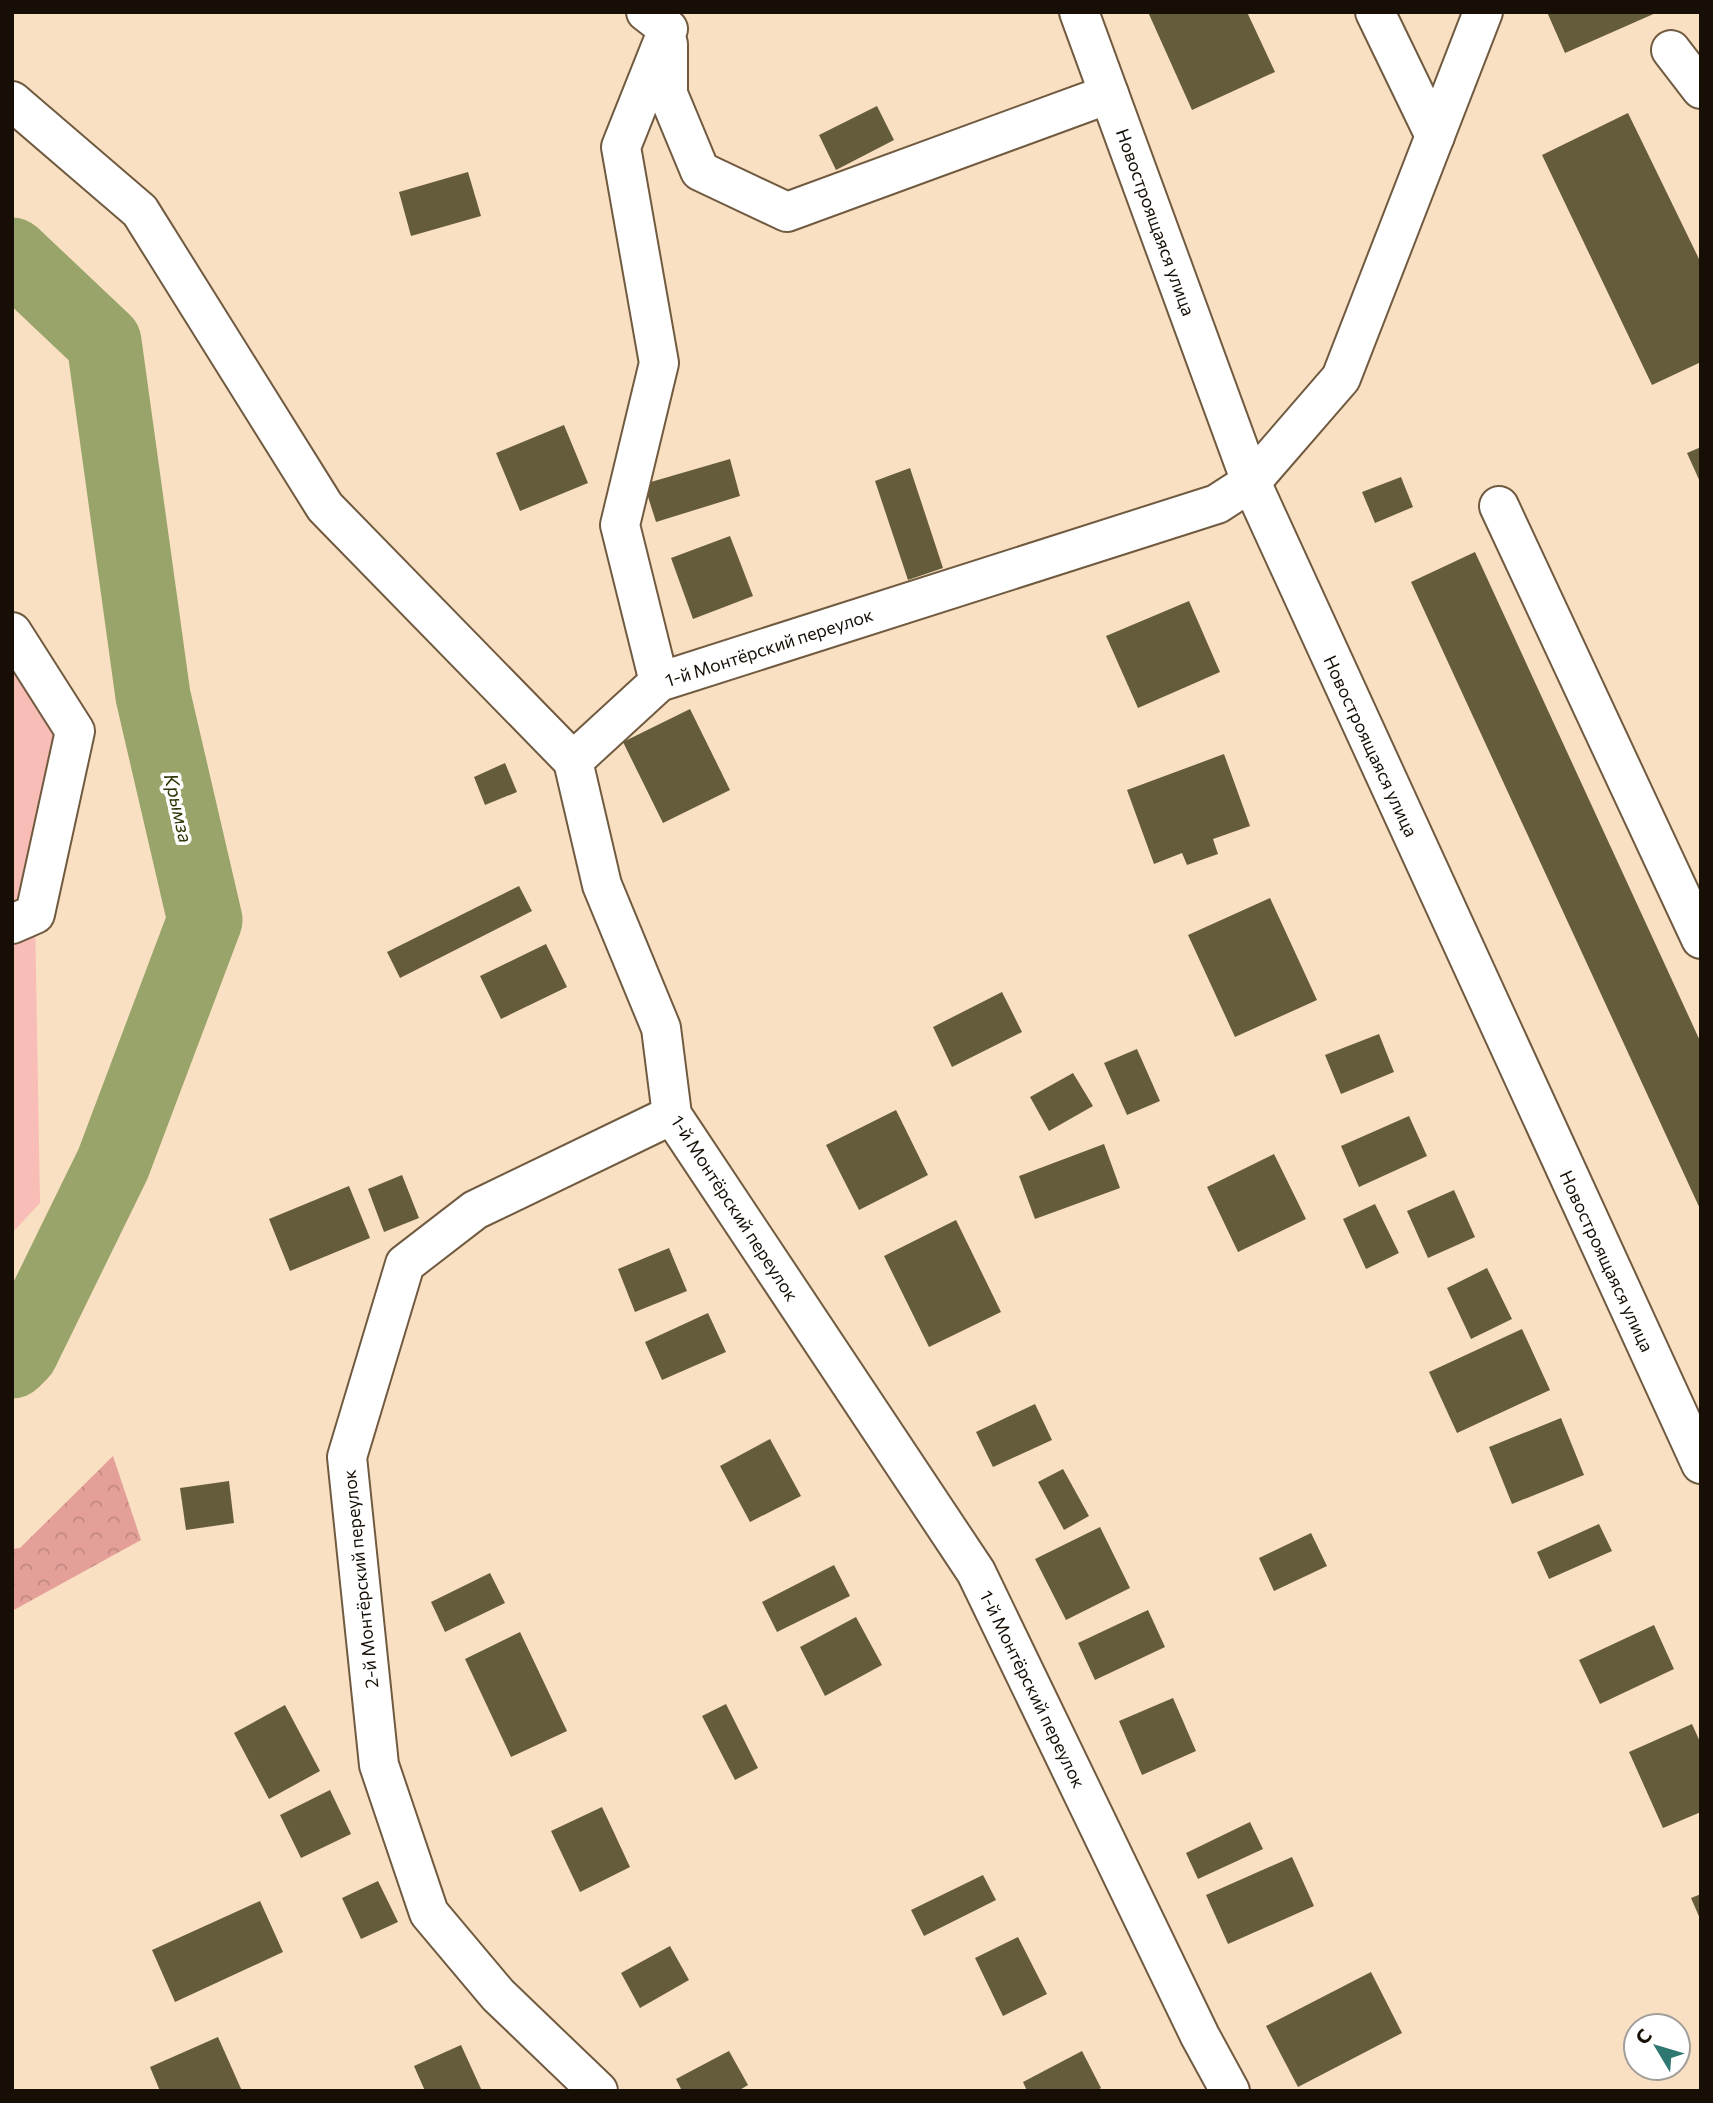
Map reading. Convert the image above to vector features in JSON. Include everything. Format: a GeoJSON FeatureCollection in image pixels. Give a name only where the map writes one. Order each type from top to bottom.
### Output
{"type":"FeatureCollection","features":[{"type":"Feature","properties":{"kind":"street","name":"Новостроящаяся улица"},"geometry":{"type":"LineString","coordinates":[[1079,12],[1251,482],[1701,1464]]}},
{"type":"Feature","properties":{"kind":"street"},"geometry":{"type":"LineString","coordinates":[[1375,12],[1435,136]]}},
{"type":"Feature","properties":{"kind":"street","name":"1-й Монтёрский переулок"},"geometry":{"type":"LineString","coordinates":[[1230,2091],[1194,2023],[976,1572],[672,1115],[661,1028],[602,885],[573,761],[659,682],[1217,504],[1251,482],[1341,378],[1483,12]]}},
{"type":"Feature","properties":{"kind":"street"},"geometry":{"type":"LineString","coordinates":[[666,18],[668,94],[700,171],[787,212],[1109,94]]}},
{"type":"Feature","properties":{"kind":"street"},"geometry":{"type":"LineString","coordinates":[[659,682],[621,525],[659,363],[621,148],[666,18]]}},
{"type":"Feature","properties":{"kind":"street"},"geometry":{"type":"LineString","coordinates":[[1671,50],[1701,89]]}},
{"type":"Feature","properties":{"kind":"street"},"geometry":{"type":"LineString","coordinates":[[12,101],[140,211],[325,507],[573,761]]}},
{"type":"Feature","properties":{"kind":"street"},"geometry":{"type":"LineString","coordinates":[[12,124],[140,211]]}},
{"type":"Feature","properties":{"kind":"street"},"geometry":{"type":"LineString","coordinates":[[1499,506],[1701,939]]}},
{"type":"Feature","properties":{"kind":"street"},"geometry":{"type":"LineString","coordinates":[[12,632],[75,731],[35,914],[12,924]]}},
{"type":"Feature","properties":{"kind":"street","name":"2-й Монтёрский переулок"},"geometry":{"type":"LineString","coordinates":[[598,2091],[498,1994],[429,1913],[379,1765],[347,1457],[405,1264],[475,1210],[672,1115]]}},
{"type":"Feature","properties":{"kind":"green space"},"geometry":{"type":"Polygon","coordinates":[[[113,1456],[141,1540],[12,1611],[12,1549],[20,1548],[113,1456]]]}},
{"type":"Feature","properties":{"kind":"shaded area"},"geometry":{"type":"Polygon","coordinates":[[[12,632],[75,731],[35,914],[40,1203],[12,1233],[12,632]]]}},
{"type":"Feature","properties":{"kind":"building"},"geometry":{"type":"Polygon","coordinates":[[[1148,12],[1247,12],[1275,72],[1192,110],[1148,12]]]}},
{"type":"Feature","properties":{"kind":"building"},"geometry":{"type":"Polygon","coordinates":[[[1547,12],[1658,12],[1565,53],[1547,12]]]}},
{"type":"Feature","properties":{"kind":"building"},"geometry":{"type":"Polygon","coordinates":[[[877,106],[894,140],[836,170],[819,135],[877,106]]]}},
{"type":"Feature","properties":{"kind":"building"},"geometry":{"type":"Polygon","coordinates":[[[1628,113],[1701,263],[1701,362],[1652,385],[1542,155],[1628,113]]]}},
{"type":"Feature","properties":{"kind":"building"},"geometry":{"type":"Polygon","coordinates":[[[468,172],[481,216],[411,236],[399,192],[468,172]]]}},
{"type":"Feature","properties":{"kind":"building"},"geometry":{"type":"Polygon","coordinates":[[[564,425],[588,483],[520,511],[496,453],[564,425]]]}},
{"type":"Feature","properties":{"kind":"building"},"geometry":{"type":"Polygon","coordinates":[[[1701,447],[1701,484],[1687,453],[1701,447]]]}},
{"type":"Feature","properties":{"kind":"building"},"geometry":{"type":"Polygon","coordinates":[[[730,459],[740,496],[656,522],[644,484],[730,459]]]}},
{"type":"Feature","properties":{"kind":"building"},"geometry":{"type":"Polygon","coordinates":[[[910,468],[943,568],[908,580],[875,481],[910,468]]]}},
{"type":"Feature","properties":{"kind":"building"},"geometry":{"type":"Polygon","coordinates":[[[1401,477],[1413,507],[1375,523],[1362,492],[1401,477]]]}},
{"type":"Feature","properties":{"kind":"building"},"geometry":{"type":"Polygon","coordinates":[[[730,536],[753,596],[693,619],[671,558],[730,536]]]}},
{"type":"Feature","properties":{"kind":"building"},"geometry":{"type":"Polygon","coordinates":[[[1475,552],[1701,1043],[1701,1211],[1411,582],[1475,552]]]}},
{"type":"Feature","properties":{"kind":"building"},"geometry":{"type":"Polygon","coordinates":[[[1189,601],[1220,672],[1138,708],[1106,636],[1189,601]]]}},
{"type":"Feature","properties":{"kind":"building"},"geometry":{"type":"Polygon","coordinates":[[[690,709],[730,790],[663,823],[623,742],[690,709]]]}},
{"type":"Feature","properties":{"kind":"building"},"geometry":{"type":"Polygon","coordinates":[[[1224,754],[1250,826],[1213,839],[1218,854],[1187,865],[1182,853],[1154,864],[1127,790],[1224,754]]]}},
{"type":"Feature","properties":{"kind":"building"},"geometry":{"type":"Polygon","coordinates":[[[505,763],[517,792],[485,805],[474,777],[505,763]]]}},
{"type":"Feature","properties":{"kind":"building"},"geometry":{"type":"Polygon","coordinates":[[[519,886],[532,911],[400,978],[387,952],[519,886]]]}},
{"type":"Feature","properties":{"kind":"building"},"geometry":{"type":"Polygon","coordinates":[[[1270,898],[1317,1000],[1235,1037],[1188,935],[1270,898]]]}},
{"type":"Feature","properties":{"kind":"building"},"geometry":{"type":"Polygon","coordinates":[[[546,944],[567,987],[501,1019],[480,976],[546,944]]]}},
{"type":"Feature","properties":{"kind":"building"},"geometry":{"type":"Polygon","coordinates":[[[1002,992],[1022,1032],[952,1067],[933,1027],[1002,992]]]}},
{"type":"Feature","properties":{"kind":"building"},"geometry":{"type":"Polygon","coordinates":[[[1379,1034],[1394,1072],[1341,1094],[1325,1055],[1379,1034]]]}},
{"type":"Feature","properties":{"kind":"building"},"geometry":{"type":"Polygon","coordinates":[[[1137,1049],[1160,1101],[1127,1115],[1104,1063],[1137,1049]]]}},
{"type":"Feature","properties":{"kind":"building"},"geometry":{"type":"Polygon","coordinates":[[[1073,1073],[1093,1106],[1049,1131],[1030,1097],[1073,1073]]]}},
{"type":"Feature","properties":{"kind":"building"},"geometry":{"type":"Polygon","coordinates":[[[896,1110],[928,1175],[859,1210],[826,1145],[896,1110]]]}},
{"type":"Feature","properties":{"kind":"building"},"geometry":{"type":"Polygon","coordinates":[[[1409,1116],[1427,1156],[1359,1187],[1341,1146],[1409,1116]]]}},
{"type":"Feature","properties":{"kind":"building"},"geometry":{"type":"Polygon","coordinates":[[[1104,1144],[1120,1188],[1035,1219],[1019,1176],[1104,1144]]]}},
{"type":"Feature","properties":{"kind":"building"},"geometry":{"type":"Polygon","coordinates":[[[1274,1154],[1306,1219],[1238,1252],[1207,1187],[1274,1154]]]}},
{"type":"Feature","properties":{"kind":"building"},"geometry":{"type":"Polygon","coordinates":[[[402,1175],[419,1218],[384,1232],[368,1189],[402,1175]]]}},
{"type":"Feature","properties":{"kind":"building"},"geometry":{"type":"Polygon","coordinates":[[[349,1186],[370,1238],[290,1271],[269,1219],[349,1186]]]}},
{"type":"Feature","properties":{"kind":"building"},"geometry":{"type":"Polygon","coordinates":[[[1454,1190],[1475,1237],[1428,1258],[1407,1211],[1454,1190]]]}},
{"type":"Feature","properties":{"kind":"building"},"geometry":{"type":"Polygon","coordinates":[[[1375,1204],[1399,1253],[1366,1269],[1343,1219],[1375,1204]]]}},
{"type":"Feature","properties":{"kind":"building"},"geometry":{"type":"Polygon","coordinates":[[[956,1220],[1001,1312],[929,1347],[884,1256],[956,1220]]]}},
{"type":"Feature","properties":{"kind":"building"},"geometry":{"type":"Polygon","coordinates":[[[669,1248],[687,1291],[635,1312],[618,1269],[669,1248]]]}},
{"type":"Feature","properties":{"kind":"building"},"geometry":{"type":"Polygon","coordinates":[[[1487,1268],[1512,1319],[1471,1339],[1447,1288],[1487,1268]]]}},
{"type":"Feature","properties":{"kind":"building"},"geometry":{"type":"Polygon","coordinates":[[[708,1313],[726,1352],[662,1380],[645,1342],[708,1313]]]}},
{"type":"Feature","properties":{"kind":"building"},"geometry":{"type":"Polygon","coordinates":[[[1522,1329],[1550,1390],[1457,1433],[1429,1372],[1522,1329]]]}},
{"type":"Feature","properties":{"kind":"building"},"geometry":{"type":"Polygon","coordinates":[[[1035,1404],[1052,1440],[993,1467],[976,1432],[1035,1404]]]}},
{"type":"Feature","properties":{"kind":"building"},"geometry":{"type":"Polygon","coordinates":[[[1561,1418],[1584,1475],[1512,1504],[1489,1447],[1561,1418]]]}},
{"type":"Feature","properties":{"kind":"building"},"geometry":{"type":"Polygon","coordinates":[[[770,1439],[801,1496],[750,1522],[720,1466],[770,1439]]]}},
{"type":"Feature","properties":{"kind":"building"},"geometry":{"type":"Polygon","coordinates":[[[1063,1469],[1089,1516],[1064,1530],[1038,1482],[1063,1469]]]}},
{"type":"Feature","properties":{"kind":"building"},"geometry":{"type":"Polygon","coordinates":[[[229,1481],[234,1523],[186,1530],[180,1488],[229,1481]]]}},
{"type":"Feature","properties":{"kind":"building"},"geometry":{"type":"Polygon","coordinates":[[[1599,1524],[1612,1551],[1549,1579],[1537,1552],[1599,1524]]]}},
{"type":"Feature","properties":{"kind":"building"},"geometry":{"type":"Polygon","coordinates":[[[1100,1527],[1130,1588],[1066,1620],[1035,1559],[1100,1527]]]}},
{"type":"Feature","properties":{"kind":"building"},"geometry":{"type":"Polygon","coordinates":[[[1311,1533],[1327,1566],[1274,1591],[1259,1558],[1311,1533]]]}},
{"type":"Feature","properties":{"kind":"building"},"geometry":{"type":"Polygon","coordinates":[[[834,1565],[850,1596],[777,1632],[762,1602],[834,1565]]]}},
{"type":"Feature","properties":{"kind":"building"},"geometry":{"type":"Polygon","coordinates":[[[490,1573],[505,1603],[445,1632],[431,1602],[490,1573]]]}},
{"type":"Feature","properties":{"kind":"building"},"geometry":{"type":"Polygon","coordinates":[[[1148,1610],[1165,1647],[1095,1680],[1078,1643],[1148,1610]]]}},
{"type":"Feature","properties":{"kind":"building"},"geometry":{"type":"Polygon","coordinates":[[[856,1617],[882,1665],[825,1696],[800,1647],[856,1617]]]}},
{"type":"Feature","properties":{"kind":"building"},"geometry":{"type":"Polygon","coordinates":[[[1654,1625],[1674,1669],[1600,1704],[1579,1660],[1654,1625]]]}},
{"type":"Feature","properties":{"kind":"building"},"geometry":{"type":"Polygon","coordinates":[[[520,1632],[567,1731],[511,1757],[465,1659],[520,1632]]]}},
{"type":"Feature","properties":{"kind":"building"},"geometry":{"type":"Polygon","coordinates":[[[1173,1698],[1196,1751],[1142,1775],[1119,1721],[1173,1698]]]}},
{"type":"Feature","properties":{"kind":"building"},"geometry":{"type":"Polygon","coordinates":[[[726,1704],[758,1768],[735,1780],[702,1716],[726,1704]]]}},
{"type":"Feature","properties":{"kind":"building"},"geometry":{"type":"Polygon","coordinates":[[[285,1705],[320,1771],[269,1799],[234,1733],[285,1705]]]}},
{"type":"Feature","properties":{"kind":"building"},"geometry":{"type":"Polygon","coordinates":[[[1692,1724],[1701,1744],[1701,1812],[1663,1828],[1629,1752],[1692,1724]]]}},
{"type":"Feature","properties":{"kind":"building"},"geometry":{"type":"Polygon","coordinates":[[[330,1790],[351,1834],[301,1858],[280,1815],[330,1790]]]}},
{"type":"Feature","properties":{"kind":"building"},"geometry":{"type":"Polygon","coordinates":[[[602,1807],[630,1867],[580,1892],[551,1831],[602,1807]]]}},
{"type":"Feature","properties":{"kind":"building"},"geometry":{"type":"Polygon","coordinates":[[[1250,1822],[1263,1849],[1198,1879],[1186,1853],[1250,1822]]]}},
{"type":"Feature","properties":{"kind":"building"},"geometry":{"type":"Polygon","coordinates":[[[1292,1857],[1314,1906],[1228,1944],[1206,1895],[1292,1857]]]}},
{"type":"Feature","properties":{"kind":"building"},"geometry":{"type":"Polygon","coordinates":[[[983,1875],[996,1900],[924,1936],[911,1910],[983,1875]]]}},
{"type":"Feature","properties":{"kind":"building"},"geometry":{"type":"Polygon","coordinates":[[[378,1881],[398,1922],[361,1939],[342,1898],[378,1881]]]}},
{"type":"Feature","properties":{"kind":"building"},"geometry":{"type":"Polygon","coordinates":[[[1701,1894],[1701,1921],[1691,1898],[1701,1894]]]}},
{"type":"Feature","properties":{"kind":"building"},"geometry":{"type":"Polygon","coordinates":[[[260,1901],[283,1952],[175,2002],[152,1950],[260,1901]]]}},
{"type":"Feature","properties":{"kind":"building"},"geometry":{"type":"Polygon","coordinates":[[[1018,1937],[1047,1994],[1003,2016],[975,1958],[1018,1937]]]}},
{"type":"Feature","properties":{"kind":"building"},"geometry":{"type":"Polygon","coordinates":[[[670,1946],[689,1980],[640,2008],[621,1973],[670,1946]]]}},
{"type":"Feature","properties":{"kind":"building"},"geometry":{"type":"Polygon","coordinates":[[[1371,1972],[1402,2033],[1298,2087],[1266,2026],[1371,1972]]]}},
{"type":"Feature","properties":{"kind":"building"},"geometry":{"type":"Polygon","coordinates":[[[218,2037],[242,2091],[160,2091],[150,2067],[218,2037]]]}},
{"type":"Feature","properties":{"kind":"building"},"geometry":{"type":"Polygon","coordinates":[[[461,2045],[482,2091],[425,2091],[414,2066],[461,2045]]]}},
{"type":"Feature","properties":{"kind":"building"},"geometry":{"type":"Polygon","coordinates":[[[729,2051],[748,2085],[738,2091],[682,2091],[676,2079],[729,2051]]]}},
{"type":"Feature","properties":{"kind":"building"},"geometry":{"type":"Polygon","coordinates":[[[1082,2051],[1101,2088],[1096,2091],[1027,2091],[1023,2082],[1082,2051]]]}},
{"type":"Feature","properties":{"kind":"waterway","name":"Крымза"},"geometry":{"type":"LineString","coordinates":[[12,255],[104,342],[153,696],[205,920],[113,1164],[21,1352],[12,1361]]}}]}
